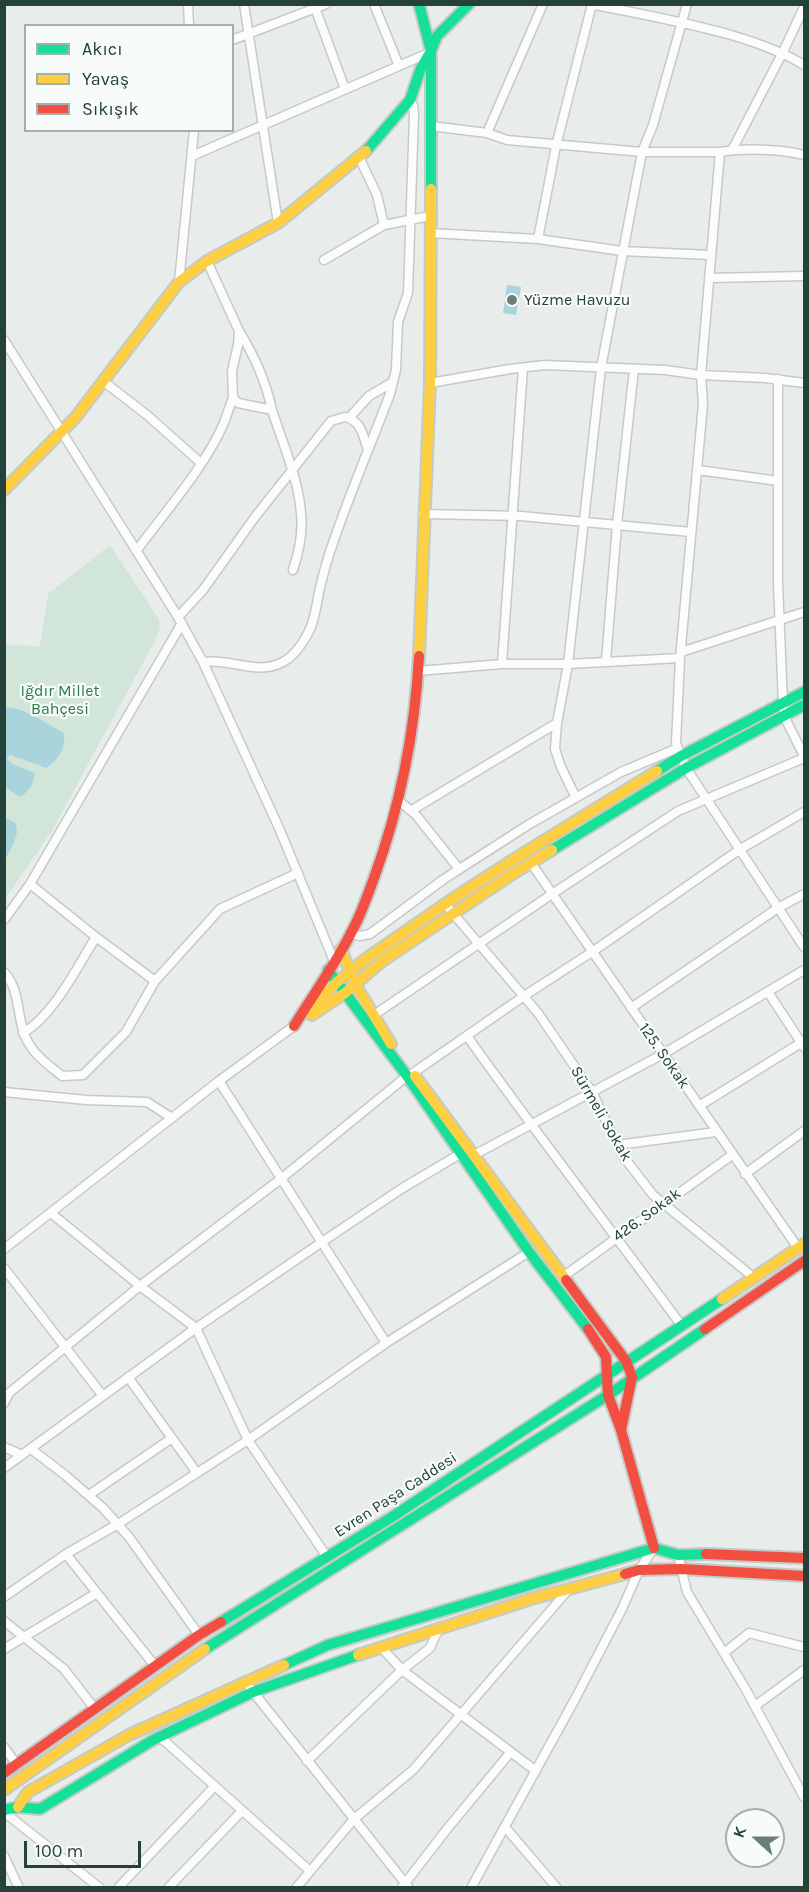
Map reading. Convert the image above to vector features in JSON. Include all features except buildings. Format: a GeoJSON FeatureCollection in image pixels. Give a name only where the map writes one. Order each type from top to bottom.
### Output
{"type":"FeatureCollection","features":[{"type":"Feature","properties":{"kind":"main road"},"geometry":{"type":"LineString","coordinates":[[294,1026],[351,934],[384,850],[404,774],[417,671],[430,383],[431,126],[431,51],[419,4]]}},
{"type":"Feature","properties":{"kind":"main road"},"geometry":{"type":"LineString","coordinates":[[4,490],[75,418],[179,282],[207,261],[278,223],[370,148],[410,100],[421,68],[437,36],[470,4]]}},
{"type":"Feature","properties":{"kind":"main road"},"geometry":{"type":"LineString","coordinates":[[294,1026],[337,982],[445,904],[679,752],[804,692]]}},
{"type":"Feature","properties":{"kind":"main road"},"geometry":{"type":"LineString","coordinates":[[294,1026],[345,993],[381,962],[531,863],[686,768],[804,705]]}},
{"type":"Feature","properties":{"kind":"main road"},"geometry":{"type":"LineString","coordinates":[[341,949],[355,984],[460,1154],[606,1357],[608,1395],[621,1430],[654,1548]]}},
{"type":"Feature","properties":{"kind":"main road"},"geometry":{"type":"LineString","coordinates":[[331,965],[337,982],[345,993],[474,1155],[626,1361],[632,1377],[621,1430]]}},
{"type":"Feature","properties":{"kind":"main road","name":"Evren Paşa Caddesi"},"geometry":{"type":"LineString","coordinates":[[4,1773],[200,1635],[392,1517],[801,1246]]}},
{"type":"Feature","properties":{"kind":"main road","name":"Evren Paşa Caddesi"},"geometry":{"type":"LineString","coordinates":[[4,1790],[212,1644],[608,1395],[804,1261]]}},
{"type":"Feature","properties":{"kind":"main road"},"geometry":{"type":"LineString","coordinates":[[4,1811],[18,1807],[40,1809],[160,1737],[328,1645],[654,1548],[678,1555],[723,1554],[804,1558]]}},
{"type":"Feature","properties":{"kind":"main road"},"geometry":{"type":"LineString","coordinates":[[18,1807],[28,1792],[129,1735],[249,1687],[569,1589],[639,1570],[681,1569],[804,1576]]}},
{"type":"Feature","properties":{"kind":"street"},"geometry":{"type":"LineString","coordinates":[[188,4],[189,24]]}},
{"type":"Feature","properties":{"kind":"street"},"geometry":{"type":"LineString","coordinates":[[244,4],[278,223]]}},
{"type":"Feature","properties":{"kind":"street"},"geometry":{"type":"LineString","coordinates":[[234,39],[326,4]]}},
{"type":"Feature","properties":{"kind":"street"},"geometry":{"type":"LineString","coordinates":[[374,4],[399,66]]}},
{"type":"Feature","properties":{"kind":"street"},"geometry":{"type":"LineString","coordinates":[[487,133],[543,4]]}},
{"type":"Feature","properties":{"kind":"street"},"geometry":{"type":"LineString","coordinates":[[576,798],[555,749],[557,723],[568,664],[601,368],[642,152],[653,125],[687,4]]}},
{"type":"Feature","properties":{"kind":"street"},"geometry":{"type":"LineString","coordinates":[[538,239],[556,146],[591,5],[682,21],[763,44],[783,52],[804,65]]}},
{"type":"Feature","properties":{"kind":"street"},"geometry":{"type":"LineString","coordinates":[[315,7],[345,89]]}},
{"type":"Feature","properties":{"kind":"street"},"geometry":{"type":"LineString","coordinates":[[732,150],[804,7]]}},
{"type":"Feature","properties":{"kind":"street"},"geometry":{"type":"LineString","coordinates":[[192,156],[431,51]]}},
{"type":"Feature","properties":{"kind":"street"},"geometry":{"type":"LineString","coordinates":[[203,662],[226,661],[263,668],[284,662],[296,651],[307,635],[313,620],[333,543],[393,382],[397,357],[398,322],[408,294],[414,110],[410,100]]}},
{"type":"Feature","properties":{"kind":"street"},"geometry":{"type":"LineString","coordinates":[[431,126],[487,133],[507,140],[556,146],[642,152],[732,150],[793,152],[804,155]]}},
{"type":"Feature","properties":{"kind":"street"},"geometry":{"type":"LineString","coordinates":[[179,282],[194,132]]}},
{"type":"Feature","properties":{"kind":"street"},"geometry":{"type":"LineString","coordinates":[[720,152],[701,375],[703,404],[698,470],[680,655],[676,743],[686,768],[804,947]]}},
{"type":"Feature","properties":{"kind":"street"},"geometry":{"type":"LineString","coordinates":[[359,157],[377,195],[384,225]]}},
{"type":"Feature","properties":{"kind":"street"},"geometry":{"type":"LineString","coordinates":[[324,260],[384,225],[430,216]]}},
{"type":"Feature","properties":{"kind":"street"},"geometry":{"type":"LineString","coordinates":[[430,233],[538,239],[622,251],[711,255]]}},
{"type":"Feature","properties":{"kind":"street"},"geometry":{"type":"LineString","coordinates":[[207,261],[260,372],[291,469],[301,514],[300,548],[293,570]]}},
{"type":"Feature","properties":{"kind":"street"},"geometry":{"type":"LineString","coordinates":[[709,278],[804,276]]}},
{"type":"Feature","properties":{"kind":"street"},"geometry":{"type":"LineString","coordinates":[[137,550],[201,463],[223,425],[232,398],[232,371],[239,332]]}},
{"type":"Feature","properties":{"kind":"street"},"geometry":{"type":"LineString","coordinates":[[4,340],[137,550],[203,662],[298,873],[331,965]]}},
{"type":"Feature","properties":{"kind":"street"},"geometry":{"type":"LineString","coordinates":[[430,383],[545,365],[665,370],[701,375],[778,379],[802,384],[804,392]]}},
{"type":"Feature","properties":{"kind":"street"},"geometry":{"type":"LineString","coordinates":[[502,664],[523,368]]}},
{"type":"Feature","properties":{"kind":"street"},"geometry":{"type":"LineString","coordinates":[[606,661],[617,525],[634,369]]}},
{"type":"Feature","properties":{"kind":"street"},"geometry":{"type":"LineString","coordinates":[[374,1015],[678,811],[804,757],[784,716],[783,704],[778,379]]}},
{"type":"Feature","properties":{"kind":"street"},"geometry":{"type":"LineString","coordinates":[[103,381],[147,415],[201,463]]}},
{"type":"Feature","properties":{"kind":"street"},"geometry":{"type":"LineString","coordinates":[[349,418],[369,396],[393,382]]}},
{"type":"Feature","properties":{"kind":"street"},"geometry":{"type":"LineString","coordinates":[[232,398],[238,403],[272,410]]}},
{"type":"Feature","properties":{"kind":"street"},"geometry":{"type":"LineString","coordinates":[[4,920],[30,884],[180,620],[291,469],[332,421],[340,418],[349,418],[360,426],[368,450]]}},
{"type":"Feature","properties":{"kind":"street"},"geometry":{"type":"LineString","coordinates":[[698,470],[778,481]]}},
{"type":"Feature","properties":{"kind":"street"},"geometry":{"type":"LineString","coordinates":[[423,514],[512,516],[691,532]]}},
{"type":"Feature","properties":{"kind":"street"},"geometry":{"type":"LineString","coordinates":[[417,671],[502,664],[568,664],[680,655],[804,612]]}},
{"type":"Feature","properties":{"kind":"street"},"geometry":{"type":"LineString","coordinates":[[412,810],[557,723]]}},
{"type":"Feature","properties":{"kind":"street"},"geometry":{"type":"LineString","coordinates":[[351,934],[360,936],[370,934],[459,869],[518,831],[621,772],[679,752]]}},
{"type":"Feature","properties":{"kind":"street"},"geometry":{"type":"LineString","coordinates":[[398,800],[412,810],[459,869]]}},
{"type":"Feature","properties":{"kind":"street"},"geometry":{"type":"LineString","coordinates":[[4,1403],[9,1393],[140,1286],[282,1178],[410,1075],[739,850],[804,812]]}},
{"type":"Feature","properties":{"kind":"street","name":"125. Sokak"},"geometry":{"type":"LineString","coordinates":[[531,863],[745,1174],[801,1246]]}},
{"type":"Feature","properties":{"kind":"street"},"geometry":{"type":"LineString","coordinates":[[4,972],[12,980],[23,1033],[36,1056],[63,1076],[83,1075],[126,1032],[155,981],[220,909],[298,873]]}},
{"type":"Feature","properties":{"kind":"street"},"geometry":{"type":"LineString","coordinates":[[30,884],[155,981]]}},
{"type":"Feature","properties":{"kind":"street"},"geometry":{"type":"LineString","coordinates":[[631,1008],[778,908],[804,894]]}},
{"type":"Feature","properties":{"kind":"street","name":"Sürmeli Sokak"},"geometry":{"type":"LineString","coordinates":[[445,904],[538,1013],[592,1092],[622,1156],[653,1195],[753,1277]]}},
{"type":"Feature","properties":{"kind":"street"},"geometry":{"type":"LineString","coordinates":[[23,1033],[34,1026],[51,1007],[96,937]]}},
{"type":"Feature","properties":{"kind":"street"},"geometry":{"type":"LineString","coordinates":[[4,1468],[196,1328],[401,1189],[460,1154],[474,1155],[663,1054],[804,970]]}},
{"type":"Feature","properties":{"kind":"street"},"geometry":{"type":"LineString","coordinates":[[699,1106],[804,1044],[768,992]]}},
{"type":"Feature","properties":{"kind":"street"},"geometry":{"type":"LineString","coordinates":[[4,1249],[219,1081],[294,1026]]}},
{"type":"Feature","properties":{"kind":"street"},"geometry":{"type":"LineString","coordinates":[[467,1036],[530,1125],[681,1325]]}},
{"type":"Feature","properties":{"kind":"street"},"geometry":{"type":"LineString","coordinates":[[219,1081],[386,1343]]}},
{"type":"Feature","properties":{"kind":"street"},"geometry":{"type":"LineString","coordinates":[[4,1092],[86,1100],[147,1102],[172,1118]]}},
{"type":"Feature","properties":{"kind":"street"},"geometry":{"type":"LineString","coordinates":[[745,1174],[804,1131]]}},
{"type":"Feature","properties":{"kind":"street"},"geometry":{"type":"LineString","coordinates":[[617,1145],[716,1132]]}},
{"type":"Feature","properties":{"kind":"street","name":"426. Sokak"},"geometry":{"type":"LineString","coordinates":[[564,1276],[732,1155]]}},
{"type":"Feature","properties":{"kind":"street"},"geometry":{"type":"LineString","coordinates":[[51,1213],[140,1286],[196,1328],[248,1440],[327,1557]]}},
{"type":"Feature","properties":{"kind":"street"},"geometry":{"type":"LineString","coordinates":[[4,1597],[66,1554],[248,1440],[386,1343],[528,1251]]}},
{"type":"Feature","properties":{"kind":"street"},"geometry":{"type":"LineString","coordinates":[[4,1268],[103,1396]]}},
{"type":"Feature","properties":{"kind":"street"},"geometry":{"type":"LineString","coordinates":[[128,1377],[197,1473]]}},
{"type":"Feature","properties":{"kind":"street"},"geometry":{"type":"LineString","coordinates":[[89,1495],[172,1438]]}},
{"type":"Feature","properties":{"kind":"street"},"geometry":{"type":"LineString","coordinates":[[4,1447],[22,1455]]}},
{"type":"Feature","properties":{"kind":"street"},"geometry":{"type":"LineString","coordinates":[[31,1449],[103,1508],[129,1537],[200,1635]]}},
{"type":"Feature","properties":{"kind":"street"},"geometry":{"type":"LineString","coordinates":[[471,1887],[617,1619],[639,1570],[654,1548]]}},
{"type":"Feature","properties":{"kind":"street"},"geometry":{"type":"LineString","coordinates":[[66,1554],[155,1666]]}},
{"type":"Feature","properties":{"kind":"street"},"geometry":{"type":"LineString","coordinates":[[678,1555],[687,1592],[755,1706],[804,1797]]}},
{"type":"Feature","properties":{"kind":"street"},"geometry":{"type":"LineString","coordinates":[[299,1886],[354,1819],[413,1770],[569,1589]]}},
{"type":"Feature","properties":{"kind":"street"},"geometry":{"type":"LineString","coordinates":[[4,1649],[97,1593]]}},
{"type":"Feature","properties":{"kind":"street"},"geometry":{"type":"LineString","coordinates":[[4,1621],[64,1669],[95,1709]]}},
{"type":"Feature","properties":{"kind":"street"},"geometry":{"type":"LineString","coordinates":[[307,1761],[402,1670],[430,1648],[439,1628]]}},
{"type":"Feature","properties":{"kind":"street"},"geometry":{"type":"LineString","coordinates":[[724,1653],[749,1633],[804,1647]]}},
{"type":"Feature","properties":{"kind":"street"},"geometry":{"type":"LineString","coordinates":[[381,1647],[402,1670],[536,1771]]}},
{"type":"Feature","properties":{"kind":"street"},"geometry":{"type":"LineString","coordinates":[[755,1706],[804,1670]]}},
{"type":"Feature","properties":{"kind":"street"},"geometry":{"type":"LineString","coordinates":[[249,1687],[406,1886],[447,1829],[510,1753]]}},
{"type":"Feature","properties":{"kind":"street"},"geometry":{"type":"LineString","coordinates":[[160,1737],[310,1871]]}},
{"type":"Feature","properties":{"kind":"street"},"geometry":{"type":"LineString","coordinates":[[4,1747],[17,1765]]}},
{"type":"Feature","properties":{"kind":"street"},"geometry":{"type":"LineString","coordinates":[[796,1781],[804,1773]]}},
{"type":"Feature","properties":{"kind":"street"},"geometry":{"type":"LineString","coordinates":[[118,1887],[215,1786]]}},
{"type":"Feature","properties":{"kind":"street"},"geometry":{"type":"LineString","coordinates":[[4,1811],[100,1887]]}},
{"type":"Feature","properties":{"kind":"street"},"geometry":{"type":"LineString","coordinates":[[168,1887],[242,1811]]}},
{"type":"Feature","properties":{"kind":"street"},"geometry":{"type":"LineString","coordinates":[[505,1827],[557,1887]]}},
{"type":"Feature","properties":{"kind":"street"},"geometry":{"type":"LineString","coordinates":[[4,1856],[19,1887]]}},
{"type":"Feature","properties":{"kind":"green space","name":"Iğdır Millet Bahçesi"},"geometry":{"type":"Polygon","coordinates":[[[110,545],[159,619],[160,627],[157,637],[52,831],[5,899],[5,645],[40,646],[48,594],[110,545]]]}},
{"type":"Feature","properties":{"kind":"water","name":"Yüzme Havuzu"},"geometry":{"type":"Polygon","coordinates":[[[507,285],[521,287],[516,315],[503,313],[507,285]]]}},
{"type":"Feature","properties":{"kind":"water"},"geometry":{"type":"Polygon","coordinates":[[[4,708],[27,713],[63,732],[64,742],[61,752],[46,768],[11,755],[8,756],[7,759],[13,764],[35,774],[31,787],[22,796],[18,796],[5,787],[4,708]]]}},
{"type":"Feature","properties":{"kind":"water"},"geometry":{"type":"Polygon","coordinates":[[[5,818],[14,822],[17,830],[5,860],[5,818]]]}},
{"type":"Feature","properties":{"kind":"traffic: fast"},"geometry":{"type":"LineString","coordinates":[[366,151],[410,100],[421,68],[431,51],[419,4]]}},
{"type":"Feature","properties":{"kind":"traffic: fast"},"geometry":{"type":"LineString","coordinates":[[431,189],[431,51],[437,36],[469,4]]}},
{"type":"Feature","properties":{"kind":"traffic: fast"},"geometry":{"type":"LineString","coordinates":[[657,771],[681,756],[804,692]]}},
{"type":"Feature","properties":{"kind":"traffic: fast"},"geometry":{"type":"LineString","coordinates":[[552,850],[686,768],[804,705]]}},
{"type":"Feature","properties":{"kind":"traffic: fast"},"geometry":{"type":"LineString","coordinates":[[328,970],[407,1076],[529,1252],[588,1329]]}},
{"type":"Feature","properties":{"kind":"traffic: fast"},"geometry":{"type":"LineString","coordinates":[[221,1622],[392,1517],[722,1299]]}},
{"type":"Feature","properties":{"kind":"traffic: fast"},"geometry":{"type":"LineString","coordinates":[[205,1649],[608,1395],[705,1329]]}},
{"type":"Feature","properties":{"kind":"traffic: fast"},"geometry":{"type":"LineString","coordinates":[[284,1665],[328,1645],[654,1548],[678,1555],[706,1554]]}},
{"type":"Feature","properties":{"kind":"traffic: fast"},"geometry":{"type":"LineString","coordinates":[[4,1810],[18,1807],[40,1809],[153,1740],[253,1692],[358,1655]]}},
{"type":"Feature","properties":{"kind":"traffic: slow"},"geometry":{"type":"LineString","coordinates":[[4,490],[75,418],[179,282],[207,261],[278,223],[366,151]]}},
{"type":"Feature","properties":{"kind":"traffic: slow"},"geometry":{"type":"LineString","coordinates":[[419,656],[430,383],[431,189]]}},
{"type":"Feature","properties":{"kind":"traffic: slow"},"geometry":{"type":"LineString","coordinates":[[307,1013],[337,982],[367,958],[516,858],[657,771]]}},
{"type":"Feature","properties":{"kind":"traffic: slow"},"geometry":{"type":"LineString","coordinates":[[312,1015],[345,993],[381,962],[552,850]]}},
{"type":"Feature","properties":{"kind":"traffic: slow"},"geometry":{"type":"LineString","coordinates":[[341,949],[355,984],[391,1044]]}},
{"type":"Feature","properties":{"kind":"traffic: slow"},"geometry":{"type":"LineString","coordinates":[[415,1076],[566,1280]]}},
{"type":"Feature","properties":{"kind":"traffic: slow"},"geometry":{"type":"LineString","coordinates":[[722,1299],[804,1244]]}},
{"type":"Feature","properties":{"kind":"traffic: slow"},"geometry":{"type":"LineString","coordinates":[[358,1655],[531,1599],[625,1574]]}},
{"type":"Feature","properties":{"kind":"traffic: slow"},"geometry":{"type":"LineString","coordinates":[[4,1790],[205,1649]]}},
{"type":"Feature","properties":{"kind":"traffic: slow"},"geometry":{"type":"LineString","coordinates":[[18,1807],[28,1792],[129,1735],[284,1665]]}},
{"type":"Feature","properties":{"kind":"traffic: jam"},"geometry":{"type":"LineString","coordinates":[[294,1026],[355,926],[383,851],[405,768],[414,712],[419,656]]}},
{"type":"Feature","properties":{"kind":"traffic: jam"},"geometry":{"type":"LineString","coordinates":[[705,1329],[804,1261]]}},
{"type":"Feature","properties":{"kind":"traffic: jam"},"geometry":{"type":"LineString","coordinates":[[566,1280],[626,1361],[632,1377],[621,1430]]}},
{"type":"Feature","properties":{"kind":"traffic: jam"},"geometry":{"type":"LineString","coordinates":[[588,1329],[606,1357],[608,1395],[621,1430],[654,1548]]}},
{"type":"Feature","properties":{"kind":"traffic: jam"},"geometry":{"type":"LineString","coordinates":[[706,1554],[804,1558]]}},
{"type":"Feature","properties":{"kind":"traffic: jam"},"geometry":{"type":"LineString","coordinates":[[625,1574],[639,1570],[681,1569],[804,1576]]}},
{"type":"Feature","properties":{"kind":"traffic: jam"},"geometry":{"type":"LineString","coordinates":[[4,1773],[199,1635],[221,1622]]}},
{"type":"Feature","properties":{"kind":"place","name":"Yüzme Havuzu"},"geometry":{"type":"Point","coordinates":[512,300]}}]}
